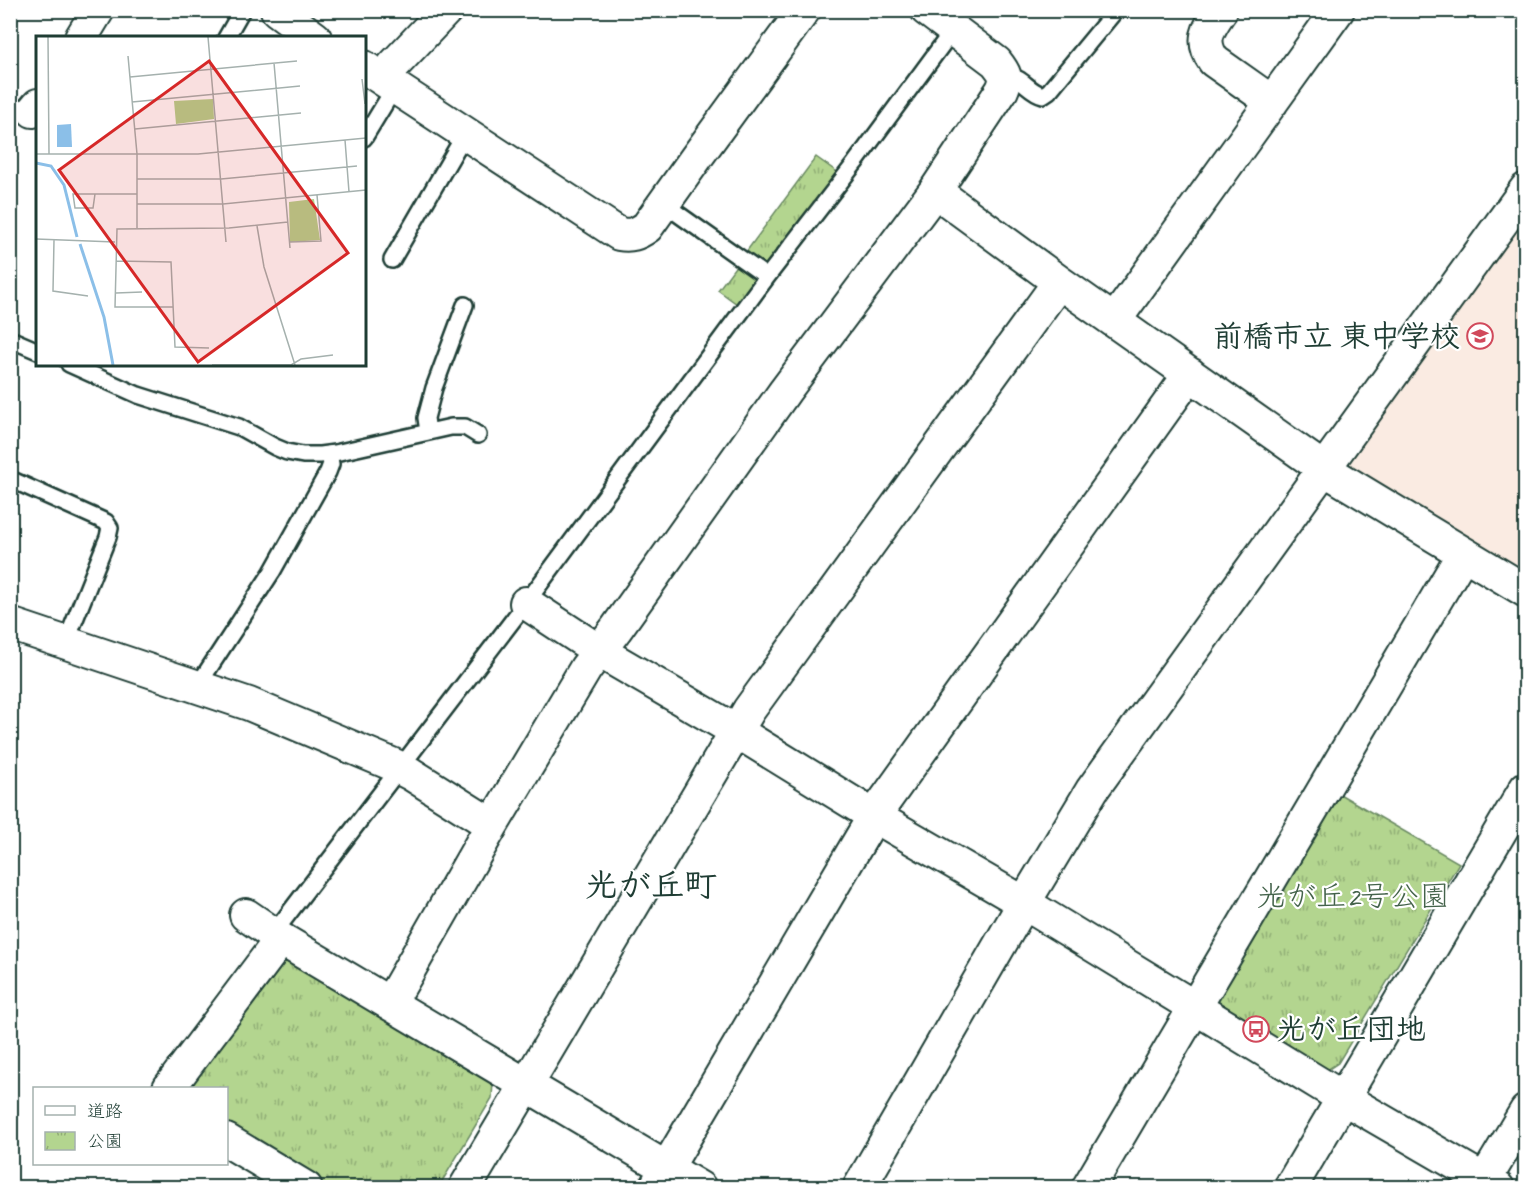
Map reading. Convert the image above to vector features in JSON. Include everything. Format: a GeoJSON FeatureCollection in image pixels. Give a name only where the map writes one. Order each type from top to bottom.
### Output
{"type":"FeatureCollection","features":[{"type":"Feature","properties":{"kind":"street"},"geometry":{"type":"LineString","coordinates":[[82,36],[98,10]]}},
{"type":"Feature","properties":{"kind":"street"},"geometry":{"type":"LineString","coordinates":[[277,10],[312,36]]}},
{"type":"Feature","properties":{"kind":"street"},"geometry":{"type":"LineString","coordinates":[[446,10],[381,78],[619,234],[628,236],[638,234],[647,227],[804,10]]}},
{"type":"Feature","properties":{"kind":"street"},"geometry":{"type":"LineString","coordinates":[[1221,10],[1206,35],[1208,52],[1214,61],[1272,102]]}},
{"type":"Feature","properties":{"kind":"street"},"geometry":{"type":"LineString","coordinates":[[1115,320],[1338,10]]}},
{"type":"Feature","properties":{"kind":"street"},"geometry":{"type":"LineString","coordinates":[[390,1003],[492,825],[586,668],[785,392],[934,191],[1002,90],[1005,76],[996,62],[945,18]]}},
{"type":"Feature","properties":{"kind":"street"},"geometry":{"type":"LineString","coordinates":[[859,1188],[1092,790],[1526,189]]}},
{"type":"Feature","properties":{"kind":"street"},"geometry":{"type":"LineString","coordinates":[[934,191],[1324,469],[1526,591]]}},
{"type":"Feature","properties":{"kind":"street"},"geometry":{"type":"LineString","coordinates":[[465,1188],[749,710],[1059,282]]}},
{"type":"Feature","properties":{"kind":"street"},"geometry":{"type":"LineString","coordinates":[[661,1178],[874,816],[1190,374]]}},
{"type":"Feature","properties":{"kind":"street"},"geometry":{"type":"LineString","coordinates":[[1088,1188],[1463,554]]}},
{"type":"Feature","properties":{"kind":"street"},"geometry":{"type":"LineString","coordinates":[[526,603],[599,651],[1024,903],[1488,1185],[1526,1111]]}},
{"type":"Feature","properties":{"kind":"street"},"geometry":{"type":"LineString","coordinates":[[10,624],[249,704],[400,768],[492,825]]}},
{"type":"Feature","properties":{"kind":"street"},"geometry":{"type":"LineString","coordinates":[[1290,1188],[1526,788]]}},
{"type":"Feature","properties":{"kind":"street"},"geometry":{"type":"LineString","coordinates":[[246,915],[277,937],[526,1083],[661,1178],[700,1188]]}},
{"type":"Feature","properties":{"kind":"street"},"geometry":{"type":"LineString","coordinates":[[170,1087],[277,937]]}},
{"type":"Feature","properties":{"kind":"street"},"geometry":{"type":"LineString","coordinates":[[228,1141],[306,1188]]}},
{"type":"Feature","properties":{"kind":"lane"},"geometry":{"type":"LineString","coordinates":[[227,36],[242,10]]}},
{"type":"Feature","properties":{"kind":"lane"},"geometry":{"type":"LineString","coordinates":[[1005,76],[1018,78],[1036,94],[1043,95],[1049,91],[1116,10]]}},
{"type":"Feature","properties":{"kind":"lane"},"geometry":{"type":"LineString","coordinates":[[277,937],[400,768],[526,603],[767,277],[855,163],[945,18]]}},
{"type":"Feature","properties":{"kind":"lane"},"geometry":{"type":"LineString","coordinates":[[366,131],[381,78]]}},
{"type":"Feature","properties":{"kind":"lane"},"geometry":{"type":"LineString","coordinates":[[392,260],[465,134]]}},
{"type":"Feature","properties":{"kind":"lane"},"geometry":{"type":"LineString","coordinates":[[664,204],[767,277]]}},
{"type":"Feature","properties":{"kind":"lane"},"geometry":{"type":"LineString","coordinates":[[428,432],[426,418],[434,388],[465,305]]}},
{"type":"Feature","properties":{"kind":"lane"},"geometry":{"type":"LineString","coordinates":[[10,339],[36,350]]}},
{"type":"Feature","properties":{"kind":"lane"},"geometry":{"type":"LineString","coordinates":[[73,366],[138,395],[238,427],[275,447],[303,455],[329,454],[452,427],[465,427],[478,435]]}},
{"type":"Feature","properties":{"kind":"lane"},"geometry":{"type":"LineString","coordinates":[[200,687],[202,679],[272,572],[328,472],[331,464],[329,454]]}},
{"type":"Feature","properties":{"kind":"lane"},"geometry":{"type":"LineString","coordinates":[[10,479],[106,522],[110,528],[66,642]]}},
{"type":"Feature","properties":{"kind":"shaded area","name":"前橋市立 東中学校"},"geometry":{"type":"Polygon","coordinates":[[[1525,208],[1525,575],[1342,463],[1525,208]]]}},
{"type":"Feature","properties":{"kind":"green space"},"geometry":{"type":"Polygon","coordinates":[[[816,157],[837,172],[737,304],[718,290],[816,157]]]}},
{"type":"Feature","properties":{"kind":"green space","name":"光が丘2号公園"},"geometry":{"type":"Polygon","coordinates":[[[1331,789],[1459,863],[1338,1063],[1321,1074],[1208,997],[1331,789]]]}},
{"type":"Feature","properties":{"kind":"green space"},"geometry":{"type":"Polygon","coordinates":[[[281,939],[493,1081],[492,1098],[438,1188],[327,1187],[228,1132],[228,1087],[173,1087],[281,939]]]}},
{"type":"Feature","properties":{"kind":"place","name":"前橋市立 東中学校"},"geometry":{"type":"Point","coordinates":[1480,336]}},
{"type":"Feature","properties":{"kind":"place","name":"光が丘団地"},"geometry":{"type":"Point","coordinates":[1256,1029]}},
{"type":"Feature","properties":{"kind":"district","name":"光が丘町"},"geometry":{"type":"Point","coordinates":[651,884]}}]}
